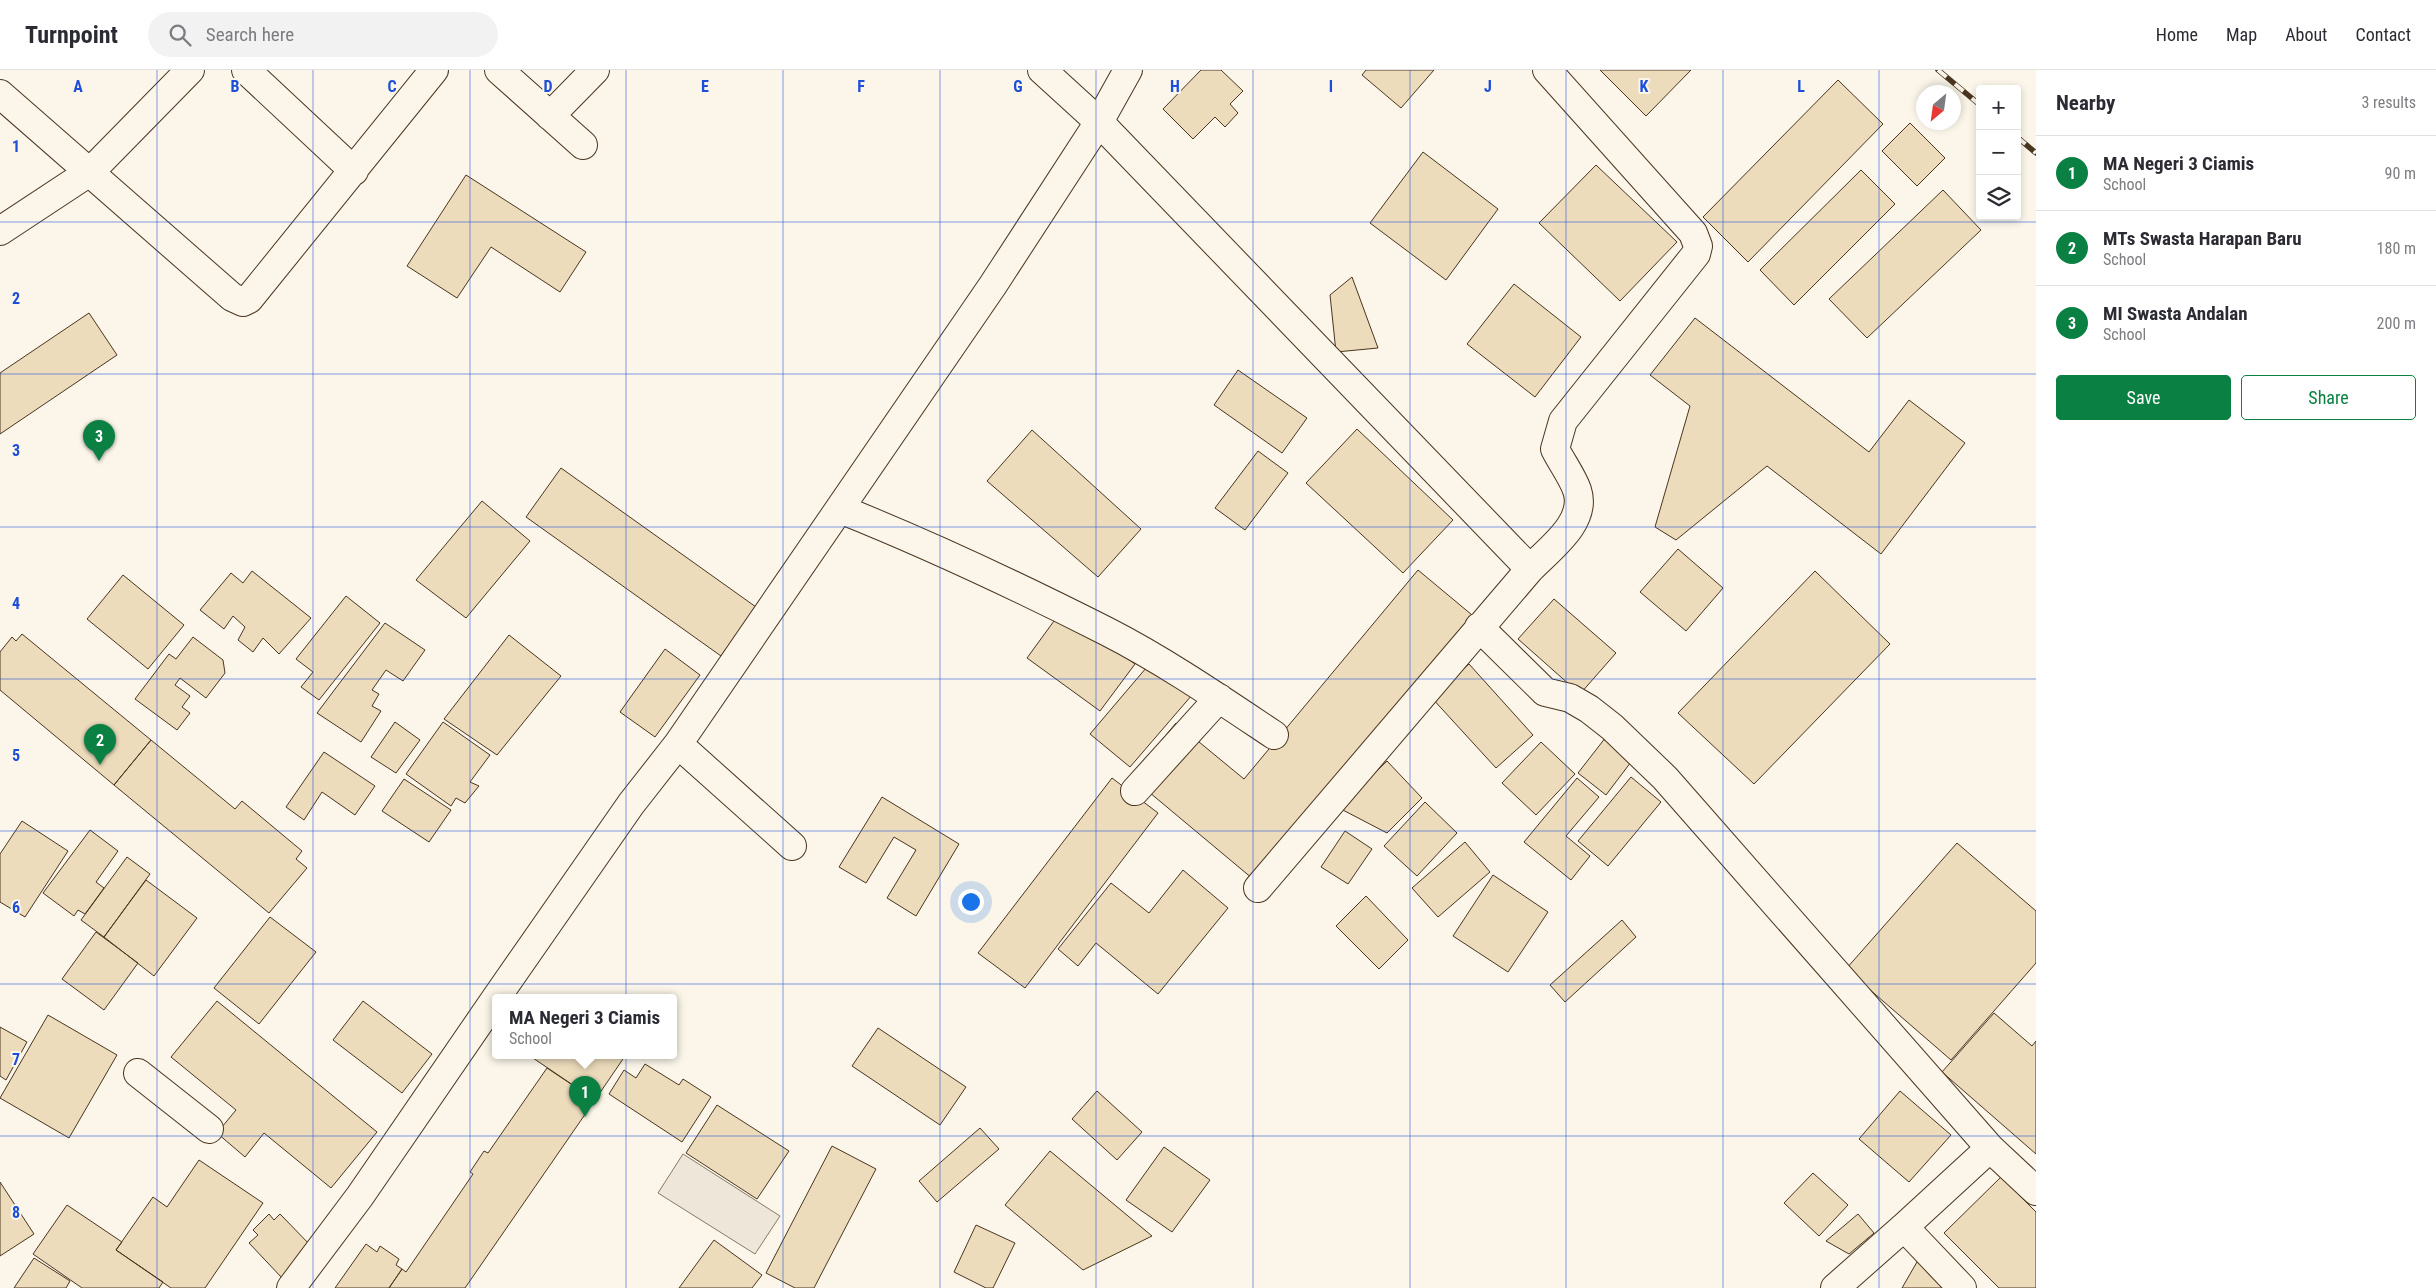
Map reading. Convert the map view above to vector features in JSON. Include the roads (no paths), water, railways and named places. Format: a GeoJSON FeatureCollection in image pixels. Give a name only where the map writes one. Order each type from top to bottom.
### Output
{"type":"FeatureCollection","features":[{"type":"Feature","properties":{"kind":"street"},"geometry":{"type":"LineString","coordinates":[[0,230],[91,171],[190,70]]}},
{"type":"Feature","properties":{"kind":"street"},"geometry":{"type":"LineString","coordinates":[[246,70],[354,171]]}},
{"type":"Feature","properties":{"kind":"street"},"geometry":{"type":"LineString","coordinates":[[0,94],[91,171],[232,297],[243,302],[249,299],[434,70]]}},
{"type":"Feature","properties":{"kind":"street"},"geometry":{"type":"LineString","coordinates":[[498,70],[583,145]]}},
{"type":"Feature","properties":{"kind":"street"},"geometry":{"type":"LineString","coordinates":[[550,116],[594,70]]}},
{"type":"Feature","properties":{"kind":"street"},"geometry":{"type":"LineString","coordinates":[[1042,70],[1099,122],[1530,569]]}},
{"type":"Feature","properties":{"kind":"street"},"geometry":{"type":"LineString","coordinates":[[499,994],[631,804],[678,744],[840,510],[993,285],[1099,122],[1128,70]]}},
{"type":"Feature","properties":{"kind":"street"},"geometry":{"type":"LineString","coordinates":[[1258,888],[1479,627],[1530,569],[1563,536],[1577,517],[1578,492],[1555,449],[1563,421],[1696,254],[1698,246],[1693,233],[1547,70]]}},
{"type":"Feature","properties":{"kind":"street"},"geometry":{"type":"LineString","coordinates":[[840,510],[895,531],[1107,632],[1218,698],[1274,735]]}},
{"type":"Feature","properties":{"kind":"street"},"geometry":{"type":"LineString","coordinates":[[1479,627],[1545,692],[1570,698],[1612,727],[1665,778],[1990,1148],[2036,1191]]}},
{"type":"Feature","properties":{"kind":"street"},"geometry":{"type":"LineString","coordinates":[[1135,791],[1218,698]]}},
{"type":"Feature","properties":{"kind":"street"},"geometry":{"type":"LineString","coordinates":[[678,744],[792,846]]}},
{"type":"Feature","properties":{"kind":"street"},"geometry":{"type":"LineString","coordinates":[[291,1288],[360,1196],[492,1004]]}},
{"type":"Feature","properties":{"kind":"street"},"geometry":{"type":"LineString","coordinates":[[138,1073],[208,1129]]}},
{"type":"Feature","properties":{"kind":"street"},"geometry":{"type":"LineString","coordinates":[[1835,1288],[1990,1148]]}},
{"type":"Feature","properties":{"kind":"street"},"geometry":{"type":"LineString","coordinates":[[1904,1227],[1962,1288]]}},
{"type":"Feature","properties":{"kind":"railway"},"geometry":{"type":"LineString","coordinates":[[1938,70],[1976,102]]}},
{"type":"Feature","properties":{"kind":"railway"},"geometry":{"type":"LineString","coordinates":[[2021,140],[2036,153]]}},
{"type":"Feature","properties":{"kind":"place","name":"MI Swasta Andalan"},"geometry":{"type":"Point","coordinates":[99,461]}},
{"type":"Feature","properties":{"kind":"place","name":"MTs Swasta Harapan Baru"},"geometry":{"type":"Point","coordinates":[100,765]}},
{"type":"Feature","properties":{"kind":"place","name":"MA Negeri 3 Ciamis"},"geometry":{"type":"Point","coordinates":[585,1117]}}]}
